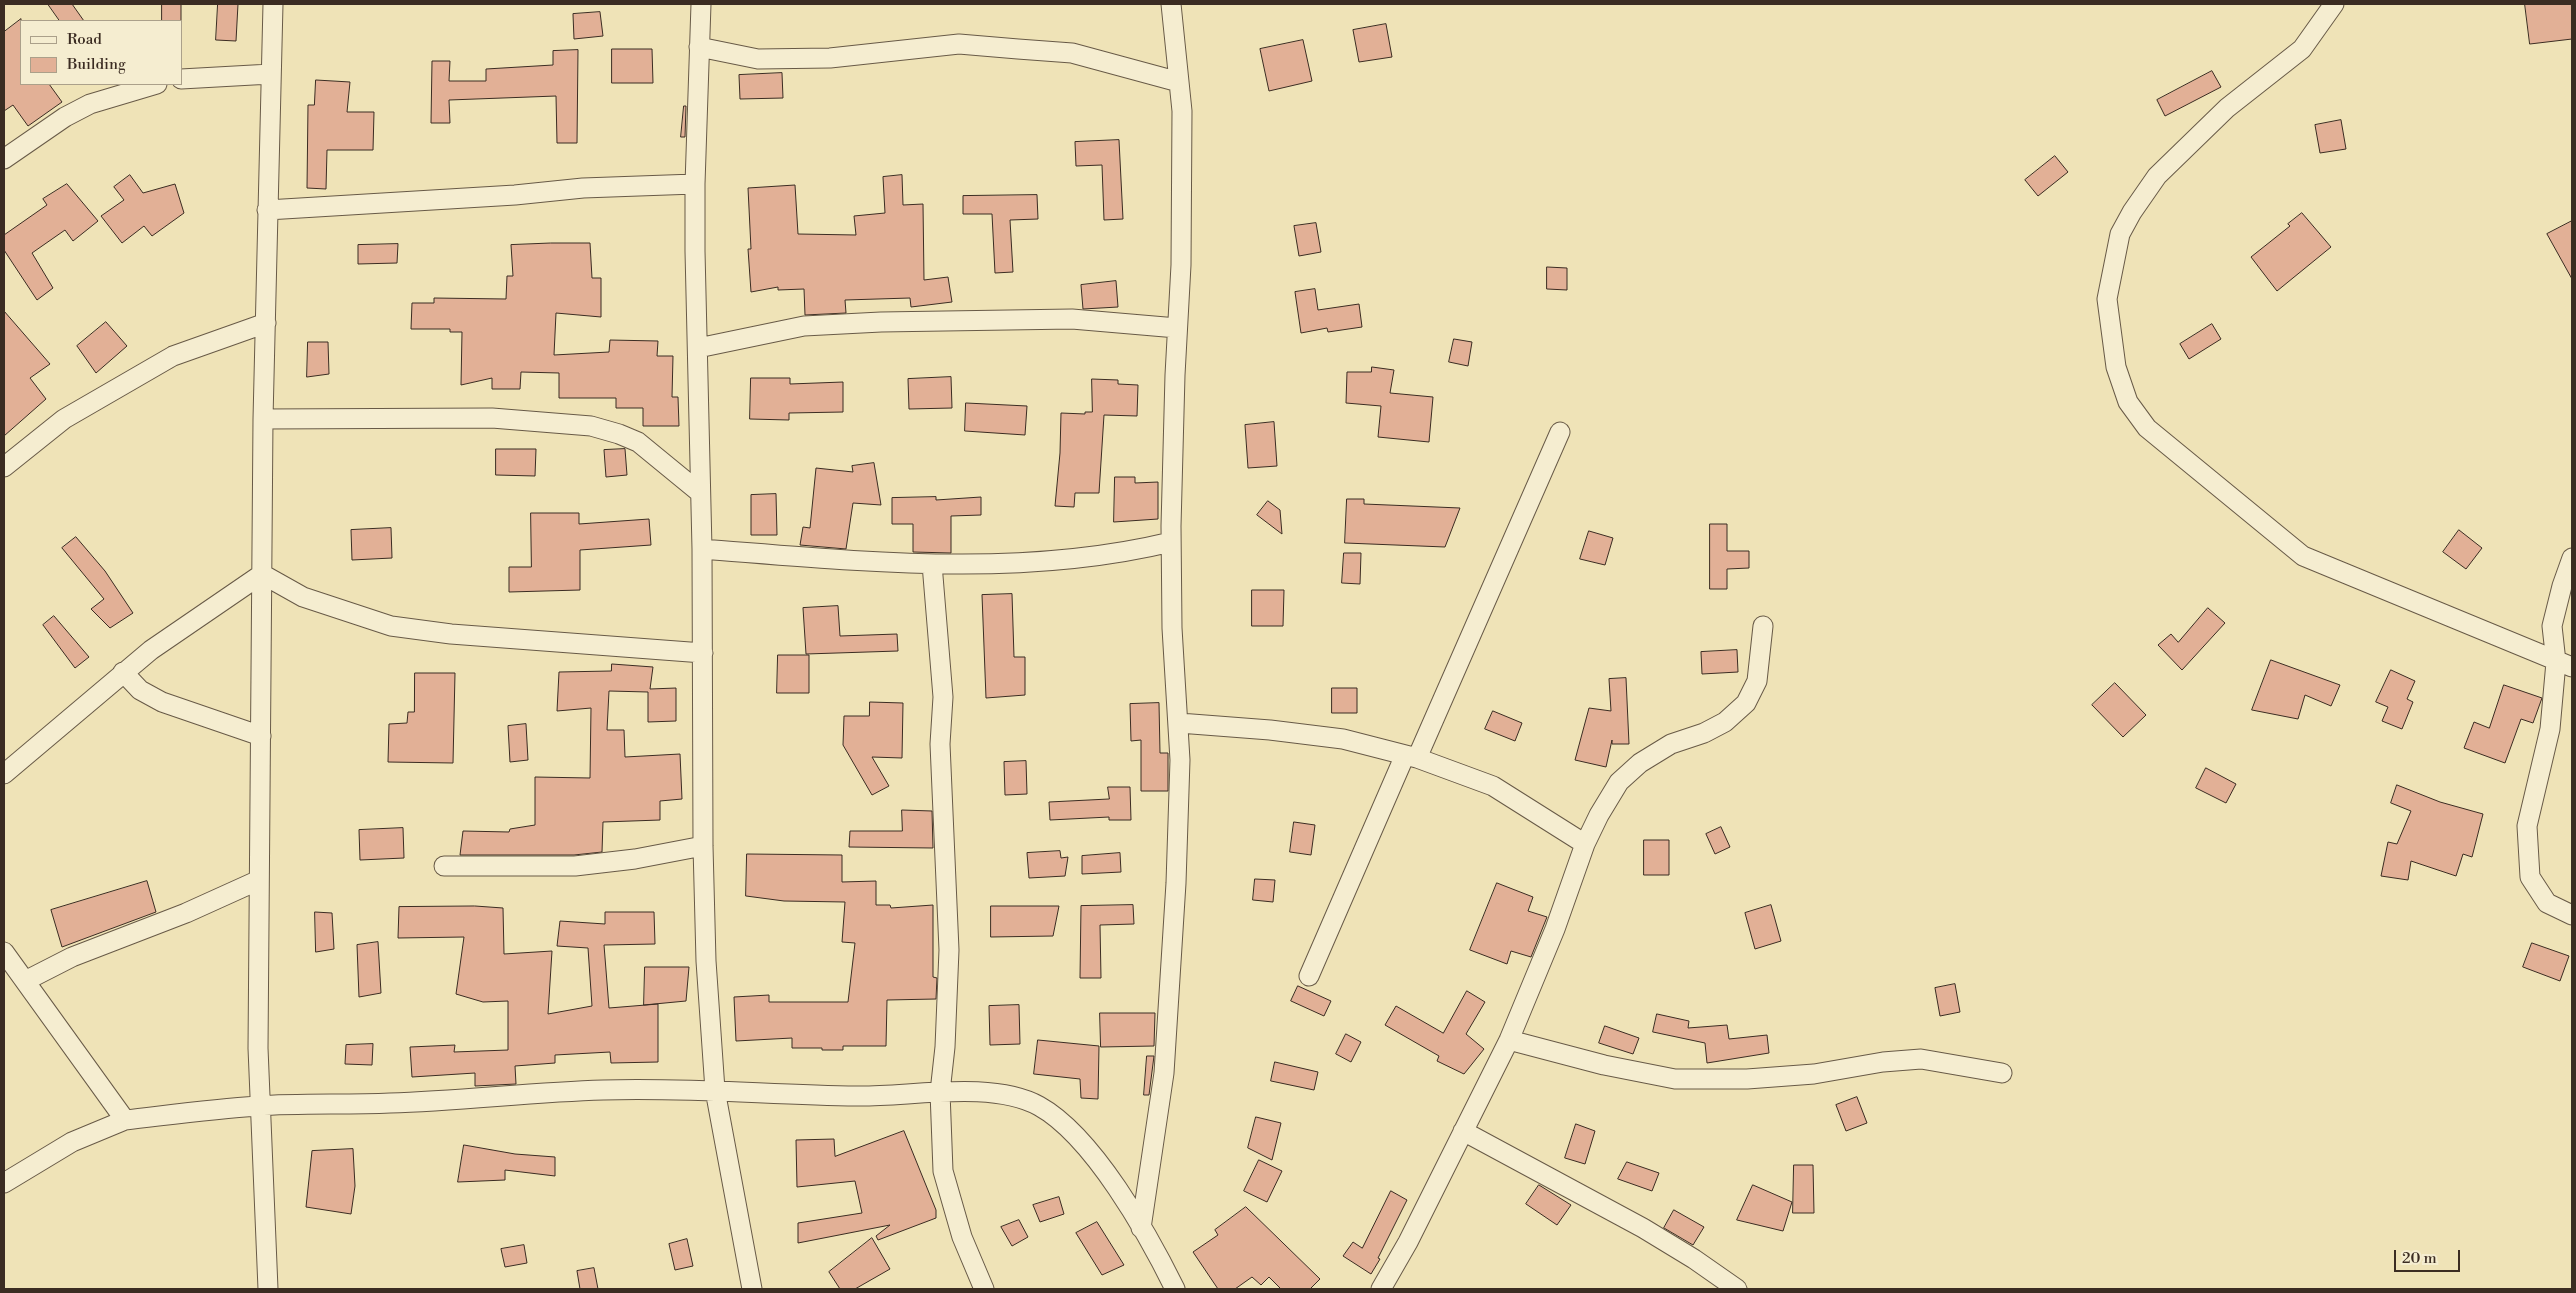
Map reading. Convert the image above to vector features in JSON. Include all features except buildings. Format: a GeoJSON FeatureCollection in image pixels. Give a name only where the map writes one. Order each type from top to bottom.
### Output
{"type":"FeatureCollection","features":[{"type":"Feature","properties":{"kind":"street"},"geometry":{"type":"LineString","coordinates":[[268,1289],[260,1106],[259,880],[263,418],[273,4]]}},
{"type":"Feature","properties":{"kind":"street"},"geometry":{"type":"LineString","coordinates":[[701,4],[694,184],[699,492],[702,549],[703,846],[706,961],[715,1090],[752,1289]]}},
{"type":"Feature","properties":{"kind":"street"},"geometry":{"type":"LineString","coordinates":[[1141,1228],[1164,1073],[1176,883],[1180,723],[1172,628],[1171,542],[1177,328],[1181,265],[1182,111],[1171,4]]}},
{"type":"Feature","properties":{"kind":"street"},"geometry":{"type":"LineString","coordinates":[[2334,4],[2302,49],[2227,108],[2157,176],[2132,212],[2120,234],[2107,299],[2116,368],[2128,402],[2147,428],[2303,556],[2564,665]]}},
{"type":"Feature","properties":{"kind":"street"},"geometry":{"type":"LineString","coordinates":[[699,47],[758,58],[830,58],[959,44],[1018,48],[1072,53],[1179,82]]}},
{"type":"Feature","properties":{"kind":"street"},"geometry":{"type":"LineString","coordinates":[[182,79],[271,74]]}},
{"type":"Feature","properties":{"kind":"street"},"geometry":{"type":"LineString","coordinates":[[4,159],[65,117],[90,104],[154,85]]}},
{"type":"Feature","properties":{"kind":"street"},"geometry":{"type":"LineString","coordinates":[[267,210],[515,195],[584,188],[694,184]]}},
{"type":"Feature","properties":{"kind":"street"},"geometry":{"type":"LineString","coordinates":[[698,348],[804,326],[881,322],[1072,319],[1177,328]]}},
{"type":"Feature","properties":{"kind":"street"},"geometry":{"type":"LineString","coordinates":[[4,466],[64,419],[174,356],[266,323]]}},
{"type":"Feature","properties":{"kind":"street"},"geometry":{"type":"LineString","coordinates":[[263,418],[492,418],[591,426],[638,442],[699,492]]}},
{"type":"Feature","properties":{"kind":"street"},"geometry":{"type":"LineString","coordinates":[[1309,976],[1560,432]]}},
{"type":"Feature","properties":{"kind":"street"},"geometry":{"type":"LineString","coordinates":[[702,549],[932,564],[1016,564],[1136,551],[1171,542]]}},
{"type":"Feature","properties":{"kind":"street"},"geometry":{"type":"LineString","coordinates":[[2572,558],[2562,586],[2552,626],[2564,665],[2528,826],[2530,877],[2547,903],[2572,915]]}},
{"type":"Feature","properties":{"kind":"street"},"geometry":{"type":"LineString","coordinates":[[932,564],[943,697],[940,744],[949,950],[946,1048],[940,1092],[943,1171],[962,1237],[984,1289]]}},
{"type":"Feature","properties":{"kind":"street"},"geometry":{"type":"LineString","coordinates":[[262,574],[302,597],[391,626],[451,634],[703,653]]}},
{"type":"Feature","properties":{"kind":"street"},"geometry":{"type":"LineString","coordinates":[[4,774],[151,650],[262,574]]}},
{"type":"Feature","properties":{"kind":"street"},"geometry":{"type":"LineString","coordinates":[[1381,1289],[1408,1242],[1510,1040],[1555,929],[1585,844],[1619,782],[1640,763],[1670,744],[1704,733],[1726,722],[1746,703],[1757,681],[1763,626]]}},
{"type":"Feature","properties":{"kind":"street"},"geometry":{"type":"LineString","coordinates":[[123,672],[140,690],[162,702],[261,736]]}},
{"type":"Feature","properties":{"kind":"street"},"geometry":{"type":"LineString","coordinates":[[1180,723],[1343,738],[1411,757],[1493,786],[1585,844]]}},
{"type":"Feature","properties":{"kind":"street"},"geometry":{"type":"LineString","coordinates":[[444,866],[575,866],[636,859],[703,846]]}},
{"type":"Feature","properties":{"kind":"street"},"geometry":{"type":"LineString","coordinates":[[25,981],[72,957],[186,913],[259,880]]}},
{"type":"Feature","properties":{"kind":"street"},"geometry":{"type":"LineString","coordinates":[[4,952],[125,1120]]}},
{"type":"Feature","properties":{"kind":"street"},"geometry":{"type":"LineString","coordinates":[[1510,1040],[1604,1065],[1674,1079],[1747,1079],[1814,1074],[1883,1062],[1921,1059],[2002,1073]]}},
{"type":"Feature","properties":{"kind":"street"},"geometry":{"type":"LineString","coordinates":[[4,1183],[72,1142],[125,1120],[260,1106],[391,1104],[604,1090],[715,1090],[859,1096],[940,1092],[994,1094],[1037,1104],[1060,1119],[1094,1157],[1141,1228],[1175,1289]]}},
{"type":"Feature","properties":{"kind":"street"},"geometry":{"type":"LineString","coordinates":[[1463,1131],[1643,1228],[1694,1259],[1737,1289]]}}]}
